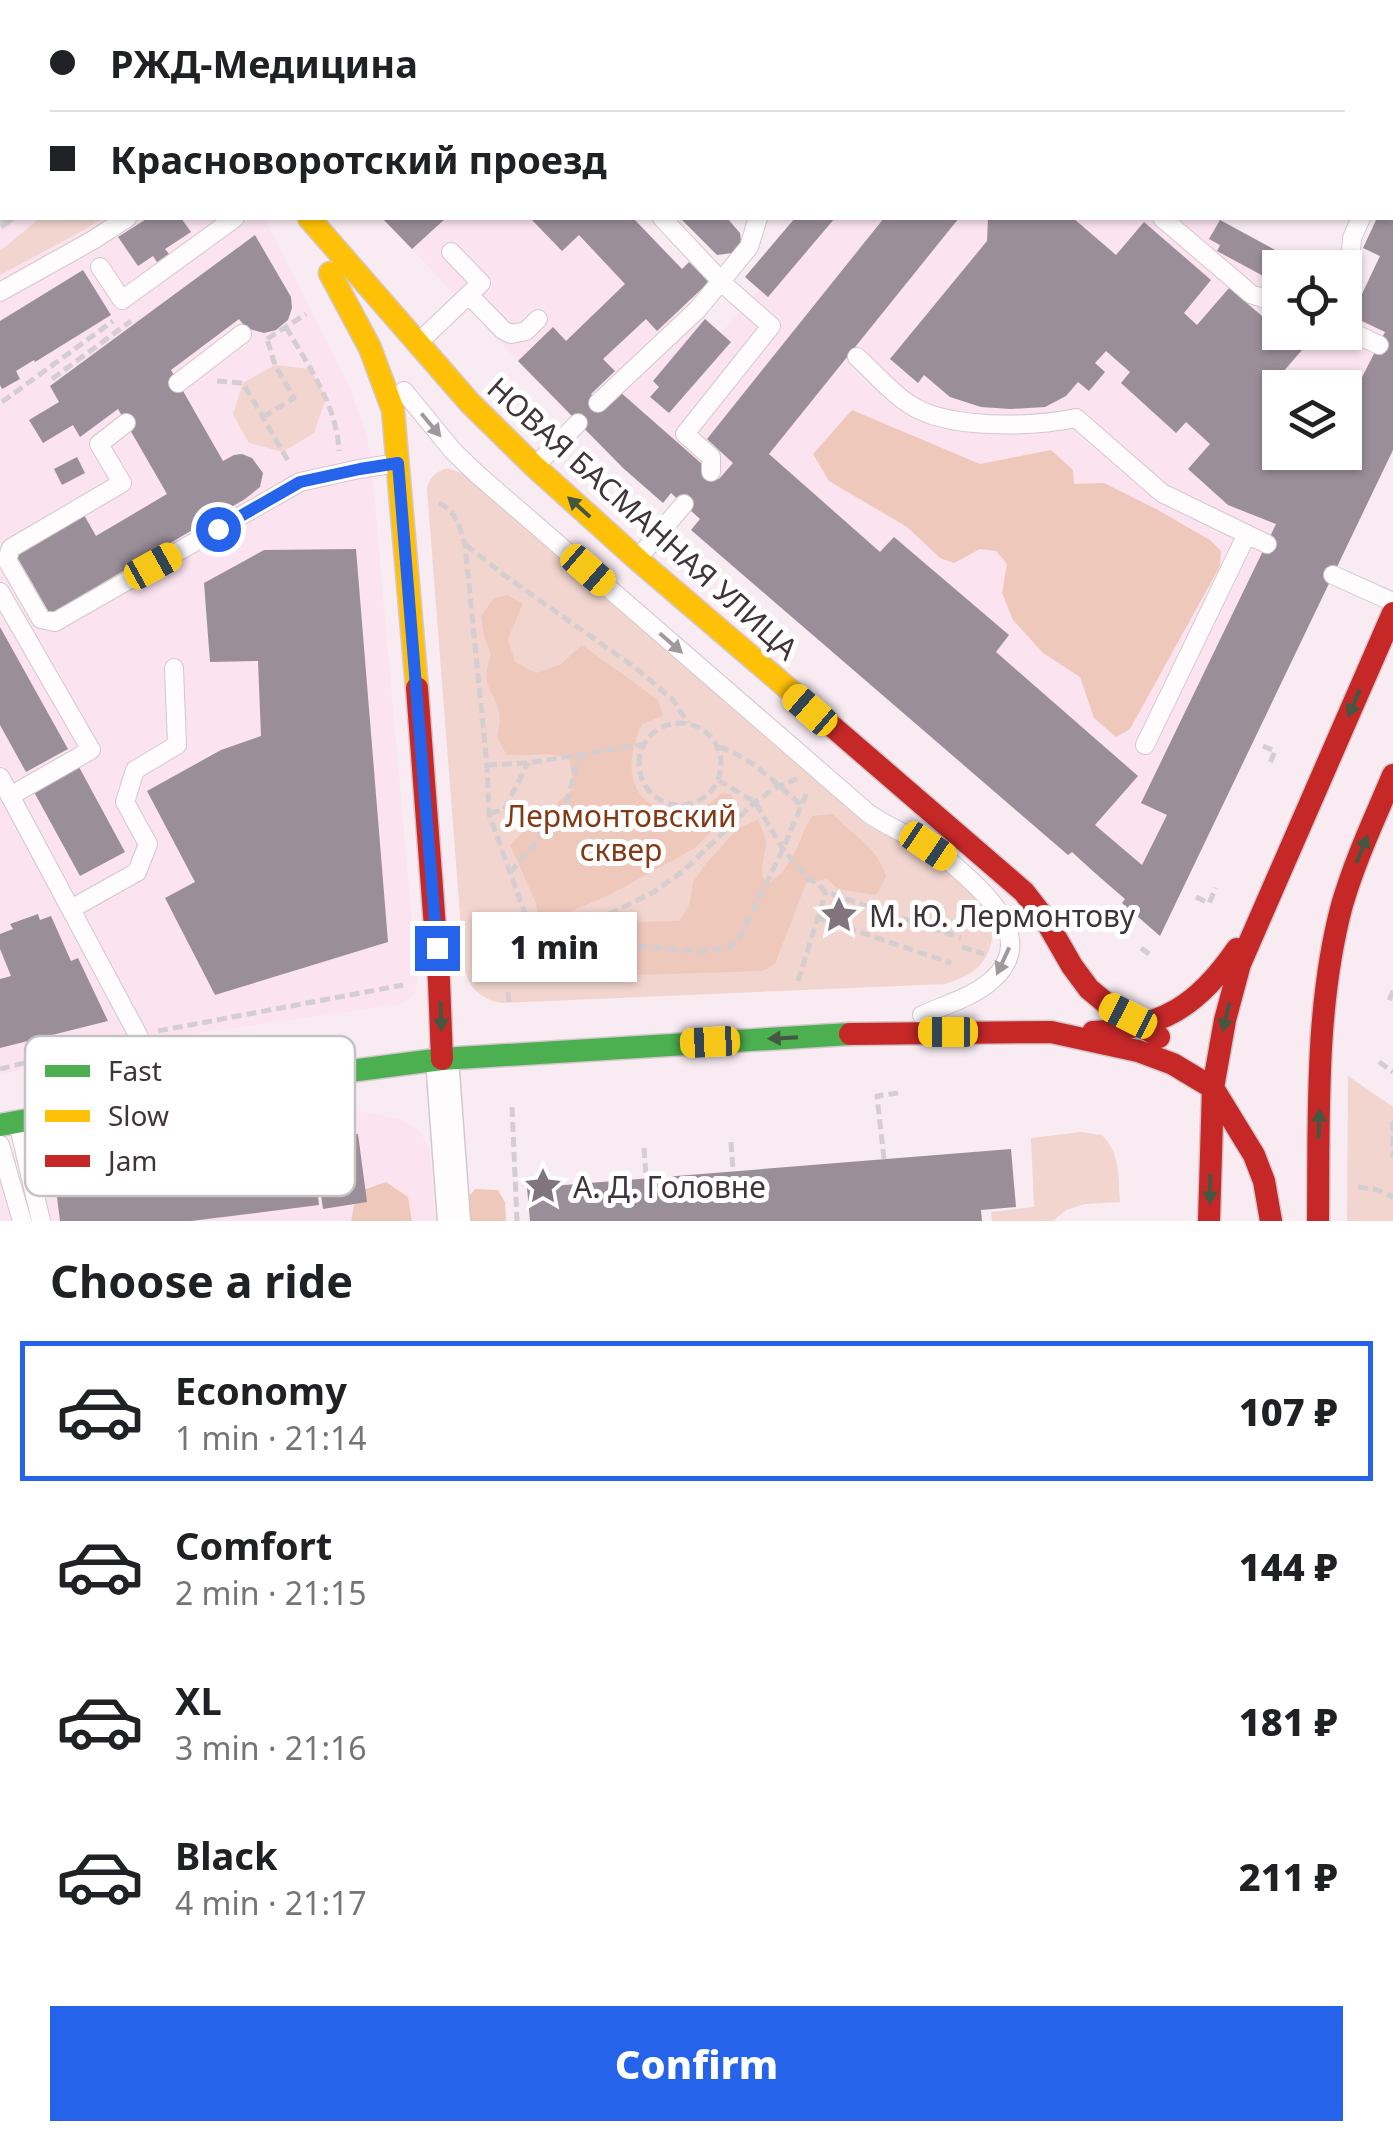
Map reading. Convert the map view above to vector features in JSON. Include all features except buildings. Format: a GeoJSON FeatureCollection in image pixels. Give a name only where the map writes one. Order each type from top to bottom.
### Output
{"type":"FeatureCollection","features":[{"type":"Feature","properties":{"kind":"main road"},"geometry":{"type":"LineString","coordinates":[[301,220],[398,400],[398,463],[434,905],[442,1059]]}},
{"type":"Feature","properties":{"kind":"main road","name":"НОВАЯ БАСМАННАЯ УЛИЦА"},"geometry":{"type":"LineString","coordinates":[[311,220],[470,403],[534,466],[1024,892],[1089,989],[1109,1007],[1147,1026],[1213,1088]]}},
{"type":"Feature","properties":{"kind":"main road"},"geometry":{"type":"LineString","coordinates":[[1209,1221],[1213,1088],[1240,964],[1393,613]]}},
{"type":"Feature","properties":{"kind":"main road"},"geometry":{"type":"LineString","coordinates":[[1318,1221],[1326,1013],[1338,924],[1358,856],[1393,775]]}},
{"type":"Feature","properties":{"kind":"main road"},"geometry":{"type":"LineString","coordinates":[[355,1070],[442,1059],[880,1032],[1114,1032],[1147,1026],[1171,1017],[1213,983],[1271,893]]}},
{"type":"Feature","properties":{"kind":"main road"},"geometry":{"type":"LineString","coordinates":[[1051,1032],[1138,1051],[1173,1064],[1213,1088],[1254,1155],[1264,1181],[1271,1221]]}},
{"type":"Feature","properties":{"kind":"street"},"geometry":{"type":"LineString","coordinates":[[398,400],[415,382],[429,381],[446,384],[470,403]]}},
{"type":"Feature","properties":{"kind":"street"},"geometry":{"type":"LineString","coordinates":[[442,1059],[454,1221]]}},
{"type":"Feature","properties":{"kind":"lane"},"geometry":{"type":"LineString","coordinates":[[0,292],[124,220]]}},
{"type":"Feature","properties":{"kind":"lane"},"geometry":{"type":"LineString","coordinates":[[100,267],[122,300],[232,220]]}},
{"type":"Feature","properties":{"kind":"lane"},"geometry":{"type":"LineString","coordinates":[[664,220],[721,281],[772,326],[685,434],[710,457],[711,472]]}},
{"type":"Feature","properties":{"kind":"lane"},"geometry":{"type":"LineString","coordinates":[[598,403],[698,309],[750,247],[755,220]]}},
{"type":"Feature","properties":{"kind":"lane"},"geometry":{"type":"LineString","coordinates":[[1164,220],[1251,294],[1262,298]]}},
{"type":"Feature","properties":{"kind":"lane"},"geometry":{"type":"LineString","coordinates":[[1351,250],[1360,220]]}},
{"type":"Feature","properties":{"kind":"lane"},"geometry":{"type":"LineString","coordinates":[[417,344],[481,284],[450,252]]}},
{"type":"Feature","properties":{"kind":"lane"},"geometry":{"type":"LineString","coordinates":[[469,295],[511,334],[526,331],[538,319]]}},
{"type":"Feature","properties":{"kind":"lane"},"geometry":{"type":"LineString","coordinates":[[181,381],[242,334]]}},
{"type":"Feature","properties":{"kind":"lane"},"geometry":{"type":"LineString","coordinates":[[1362,336],[1379,345]]}},
{"type":"Feature","properties":{"kind":"lane"},"geometry":{"type":"LineString","coordinates":[[857,357],[910,406],[951,420],[1015,425],[1076,418],[1162,493],[1267,544]]}},
{"type":"Feature","properties":{"kind":"lane"},"geometry":{"type":"LineString","coordinates":[[398,400],[424,418],[465,462],[868,813],[946,858],[996,906],[1009,933],[1010,947],[1008,958],[990,982],[972,994],[880,1032]]}},
{"type":"Feature","properties":{"kind":"lane"},"geometry":{"type":"LineString","coordinates":[[126,423],[100,444],[122,483],[11,548],[8,560],[42,619],[55,622],[300,482],[398,463]]}},
{"type":"Feature","properties":{"kind":"lane"},"geometry":{"type":"LineString","coordinates":[[534,466],[578,423]]}},
{"type":"Feature","properties":{"kind":"lane"},"geometry":{"type":"LineString","coordinates":[[637,559],[684,504]]}},
{"type":"Feature","properties":{"kind":"lane"},"geometry":{"type":"LineString","coordinates":[[1145,745],[1247,534]]}},
{"type":"Feature","properties":{"kind":"lane"},"geometry":{"type":"LineString","coordinates":[[1333,574],[1393,602]]}},
{"type":"Feature","properties":{"kind":"lane"},"geometry":{"type":"LineString","coordinates":[[0,592],[91,750],[10,796]]}},
{"type":"Feature","properties":{"kind":"lane"},"geometry":{"type":"LineString","coordinates":[[71,909],[137,872],[148,844],[125,802],[135,770],[177,746],[174,668]]}},
{"type":"Feature","properties":{"kind":"lane"},"geometry":{"type":"LineString","coordinates":[[0,777],[138,1035]]}},
{"type":"Feature","properties":{"kind":"lane"},"geometry":{"type":"LineString","coordinates":[[9,1124],[25,1171]]}},
{"type":"Feature","properties":{"kind":"lane"},"geometry":{"type":"LineString","coordinates":[[0,1145],[22,1221]]}},
{"type":"Feature","properties":{"kind":"lane"},"geometry":{"type":"LineString","coordinates":[[33,1196],[42,1221]]}},
{"type":"Feature","properties":{"kind":"path"},"geometry":{"type":"LineString","coordinates":[[2,402],[116,319],[122,300]]}},
{"type":"Feature","properties":{"kind":"path"},"geometry":{"type":"LineString","coordinates":[[52,379],[140,314]]}},
{"type":"Feature","properties":{"kind":"path"},"geometry":{"type":"LineString","coordinates":[[242,334],[267,339],[306,314]]}},
{"type":"Feature","properties":{"kind":"path"},"geometry":{"type":"LineString","coordinates":[[286,327],[326,398],[338,434],[340,473]]}},
{"type":"Feature","properties":{"kind":"path"},"geometry":{"type":"LineString","coordinates":[[263,417],[294,398],[274,365],[267,339]]}},
{"type":"Feature","properties":{"kind":"path"},"geometry":{"type":"LineString","coordinates":[[181,381],[243,383],[300,482]]}},
{"type":"Feature","properties":{"kind":"path"},"geometry":{"type":"LineString","coordinates":[[434,501],[450,508],[465,545],[489,814],[524,911],[524,942]]}},
{"type":"Feature","properties":{"kind":"path"},"geometry":{"type":"LineString","coordinates":[[465,545],[637,669],[673,700],[688,724]]}},
{"type":"Feature","properties":{"kind":"path"},"geometry":{"type":"LineString","coordinates":[[688,724],[711,736],[718,746],[718,780],[698,801],[672,804],[660,799],[643,781],[640,756],[652,733],[663,726],[688,724]]}},
{"type":"Feature","properties":{"kind":"path"},"geometry":{"type":"LineString","coordinates":[[487,766],[528,764],[645,744]]}},
{"type":"Feature","properties":{"kind":"path"},"geometry":{"type":"LineString","coordinates":[[718,746],[751,763],[802,806]]}},
{"type":"Feature","properties":{"kind":"path"},"geometry":{"type":"LineString","coordinates":[[1263,746],[1275,751],[1270,763]]}},
{"type":"Feature","properties":{"kind":"path"},"geometry":{"type":"LineString","coordinates":[[510,873],[566,807],[580,754]]}},
{"type":"Feature","properties":{"kind":"path"},"geometry":{"type":"LineString","coordinates":[[489,814],[504,810],[528,764]]}},
{"type":"Feature","properties":{"kind":"path"},"geometry":{"type":"LineString","coordinates":[[560,938],[652,893],[682,872],[755,802],[798,778]]}},
{"type":"Feature","properties":{"kind":"path"},"geometry":{"type":"LineString","coordinates":[[718,780],[755,802],[783,849],[808,879],[826,892],[961,938]]}},
{"type":"Feature","properties":{"kind":"path"},"geometry":{"type":"LineString","coordinates":[[476,978],[524,942],[560,938],[700,952],[730,947],[740,937],[809,787]]}},
{"type":"Feature","properties":{"kind":"path"},"geometry":{"type":"LineString","coordinates":[[1196,897],[1209,903],[1216,888]]}},
{"type":"Feature","properties":{"kind":"path"},"geometry":{"type":"LineString","coordinates":[[798,981],[826,892]]}},
{"type":"Feature","properties":{"kind":"path"},"geometry":{"type":"LineString","coordinates":[[818,918],[951,963]]}},
{"type":"Feature","properties":{"kind":"path"},"geometry":{"type":"LineString","coordinates":[[962,947],[987,955]]}},
{"type":"Feature","properties":{"kind":"path"},"geometry":{"type":"LineString","coordinates":[[1141,948],[1152,956]]}},
{"type":"Feature","properties":{"kind":"path"},"geometry":{"type":"LineString","coordinates":[[134,1036],[410,984]]}},
{"type":"Feature","properties":{"kind":"path"},"geometry":{"type":"LineString","coordinates":[[1393,990],[1389,1001],[1393,1003]]}},
{"type":"Feature","properties":{"kind":"path"},"geometry":{"type":"LineString","coordinates":[[508,992],[509,1002]]}},
{"type":"Feature","properties":{"kind":"path"},"geometry":{"type":"LineString","coordinates":[[1379,1062],[1393,1072]]}},
{"type":"Feature","properties":{"kind":"path"},"geometry":{"type":"LineString","coordinates":[[0,1069],[25,1063]]}},
{"type":"Feature","properties":{"kind":"path"},"geometry":{"type":"LineString","coordinates":[[884,1159],[877,1096],[898,1094]]}},
{"type":"Feature","properties":{"kind":"path"},"geometry":{"type":"LineString","coordinates":[[512,1107],[517,1221]]}},
{"type":"Feature","properties":{"kind":"path"},"geometry":{"type":"LineString","coordinates":[[1393,1121],[1393,1158]]}},
{"type":"Feature","properties":{"kind":"path"},"geometry":{"type":"LineString","coordinates":[[730,1142],[733,1171]]}},
{"type":"Feature","properties":{"kind":"path"},"geometry":{"type":"LineString","coordinates":[[644,1148],[646,1178]]}},
{"type":"Feature","properties":{"kind":"path"},"geometry":{"type":"LineString","coordinates":[[1354,1187],[1378,1190],[1393,1197]]}},
{"type":"Feature","properties":{"kind":"shaded area"},"geometry":{"type":"Polygon","coordinates":[[[0,220],[265,220],[349,386],[367,437],[416,989],[413,996],[400,1004],[179,1036],[25,1036],[25,1069],[0,1075],[0,220]]]}},
{"type":"Feature","properties":{"kind":"shaded area"},"geometry":{"type":"Polygon","coordinates":[[[384,220],[635,220],[682,269],[689,262],[709,282],[689,302],[721,333],[759,290],[745,277],[793,220],[1220,220],[1276,250],[1262,250],[1262,350],[1362,350],[1362,293],[1380,257],[1363,248],[1376,220],[1393,220],[1393,450],[1160,936],[1122,903],[1124,898],[1072,853],[1068,855],[691,530],[700,518],[672,493],[623,468],[384,220]]]}},
{"type":"Feature","properties":{"kind":"shaded area"},"geometry":{"type":"Polygon","coordinates":[[[355,1110],[402,1120],[421,1132],[430,1151],[435,1221],[0,1221],[0,1154],[25,1149],[25,1196],[355,1196],[355,1110]]]}},
{"type":"Feature","properties":{"kind":"green space"},"geometry":{"type":"Polygon","coordinates":[[[38,220],[100,220],[0,275],[0,251],[38,220]]]}},
{"type":"Feature","properties":{"kind":"green space"},"geometry":{"type":"Polygon","coordinates":[[[275,365],[310,369],[326,398],[314,433],[283,452],[249,443],[233,414],[243,383],[275,365]]]}},
{"type":"Feature","properties":{"kind":"green space"},"geometry":{"type":"Polygon","coordinates":[[[852,410],[980,464],[1051,450],[1073,470],[1074,484],[1104,483],[1210,540],[1221,551],[1220,566],[1130,729],[1116,737],[1094,718],[1080,677],[1043,653],[1013,620],[1002,593],[1007,564],[996,551],[980,549],[954,563],[940,558],[907,527],[829,481],[813,454],[852,410]]]}},
{"type":"Feature","properties":{"kind":"green space","name":"Лермонтовский сквер"},"geometry":{"type":"Polygon","coordinates":[[[447,468],[462,473],[863,822],[911,846],[962,882],[983,903],[993,924],[990,947],[978,967],[945,984],[501,1003],[476,991],[464,966],[427,489],[429,481],[447,468]]]}},
{"type":"Feature","properties":{"kind":"green space"},"geometry":{"type":"Polygon","coordinates":[[[507,595],[523,603],[508,639],[515,662],[536,673],[561,664],[582,645],[658,700],[663,716],[642,724],[632,762],[635,786],[651,805],[689,816],[722,793],[731,794],[736,805],[695,848],[567,913],[551,926],[539,923],[536,903],[510,845],[525,830],[546,828],[559,813],[557,803],[574,788],[569,758],[507,755],[497,738],[500,715],[488,685],[491,655],[481,616],[494,598],[507,595]]]}},
{"type":"Feature","properties":{"kind":"green space"},"geometry":{"type":"Polygon","coordinates":[[[833,814],[871,849],[886,876],[876,895],[838,889],[827,879],[806,883],[775,964],[762,971],[514,979],[513,968],[533,958],[616,933],[635,922],[679,921],[690,903],[693,882],[705,865],[738,828],[758,820],[766,841],[762,870],[767,884],[789,862],[812,816],[833,814]]]}},
{"type":"Feature","properties":{"kind":"green space"},"geometry":{"type":"Polygon","coordinates":[[[1348,1076],[1393,1107],[1393,1221],[1347,1221],[1348,1076]]]}},
{"type":"Feature","properties":{"kind":"green space"},"geometry":{"type":"Polygon","coordinates":[[[1081,1132],[1102,1135],[1113,1150],[1120,1202],[1085,1204],[1066,1210],[1053,1221],[992,1221],[991,1212],[1034,1207],[1031,1138],[1081,1132]]]}},
{"type":"Feature","properties":{"kind":"green space"},"geometry":{"type":"Polygon","coordinates":[[[386,1182],[408,1197],[412,1221],[351,1221],[357,1192],[386,1182]]]}},
{"type":"Feature","properties":{"kind":"green space"},"geometry":{"type":"Polygon","coordinates":[[[475,1189],[498,1190],[505,1202],[506,1221],[466,1221],[466,1200],[475,1189]]]}},
{"type":"Feature","properties":{"kind":"railway"},"geometry":{"type":"LineString","coordinates":[[0,226],[8,220]]}},
{"type":"Feature","properties":{"kind":"traffic: fast"},"geometry":{"type":"LineString","coordinates":[[355,1070],[442,1059],[850,1034]]}},
{"type":"Feature","properties":{"kind":"traffic: fast"},"geometry":{"type":"LineString","coordinates":[[0,1125],[25,1120]]}},
{"type":"Feature","properties":{"kind":"traffic: slow"},"geometry":{"type":"LineString","coordinates":[[311,220],[470,403],[534,466],[833,727]]}},
{"type":"Feature","properties":{"kind":"traffic: slow"},"geometry":{"type":"LineString","coordinates":[[330,273],[370,348],[393,410],[417,688]]}},
{"type":"Feature","properties":{"kind":"traffic: jam"},"geometry":{"type":"LineString","coordinates":[[1209,1221],[1213,1088],[1240,964],[1393,613]]}},
{"type":"Feature","properties":{"kind":"traffic: jam"},"geometry":{"type":"LineString","coordinates":[[417,688],[442,1059]]}},
{"type":"Feature","properties":{"kind":"traffic: jam"},"geometry":{"type":"LineString","coordinates":[[833,727],[1024,892],[1089,989],[1159,1037]]}},
{"type":"Feature","properties":{"kind":"traffic: jam"},"geometry":{"type":"LineString","coordinates":[[1318,1221],[1320,1062],[1333,943],[1353,872],[1393,775]]}},
{"type":"Feature","properties":{"kind":"traffic: jam"},"geometry":{"type":"LineString","coordinates":[[1093,1032],[1139,1025],[1176,1010],[1208,985],[1237,949]]}},
{"type":"Feature","properties":{"kind":"traffic: jam"},"geometry":{"type":"LineString","coordinates":[[850,1034],[1051,1032],[1138,1051],[1173,1064],[1213,1088],[1254,1155],[1264,1181],[1271,1221]]}},
{"type":"Feature","properties":{"kind":"place","name":"М. Ю. Лермонтову"},"geometry":{"type":"Point","coordinates":[839,915]}},
{"type":"Feature","properties":{"kind":"place","name":"А. Д. Головне"},"geometry":{"type":"Point","coordinates":[543,1186]}},
{"type":"Feature","properties":{"kind":"route"},"geometry":{"type":"LineString","coordinates":[[218,529],[300,482],[398,463],[437,948]]}}]}
